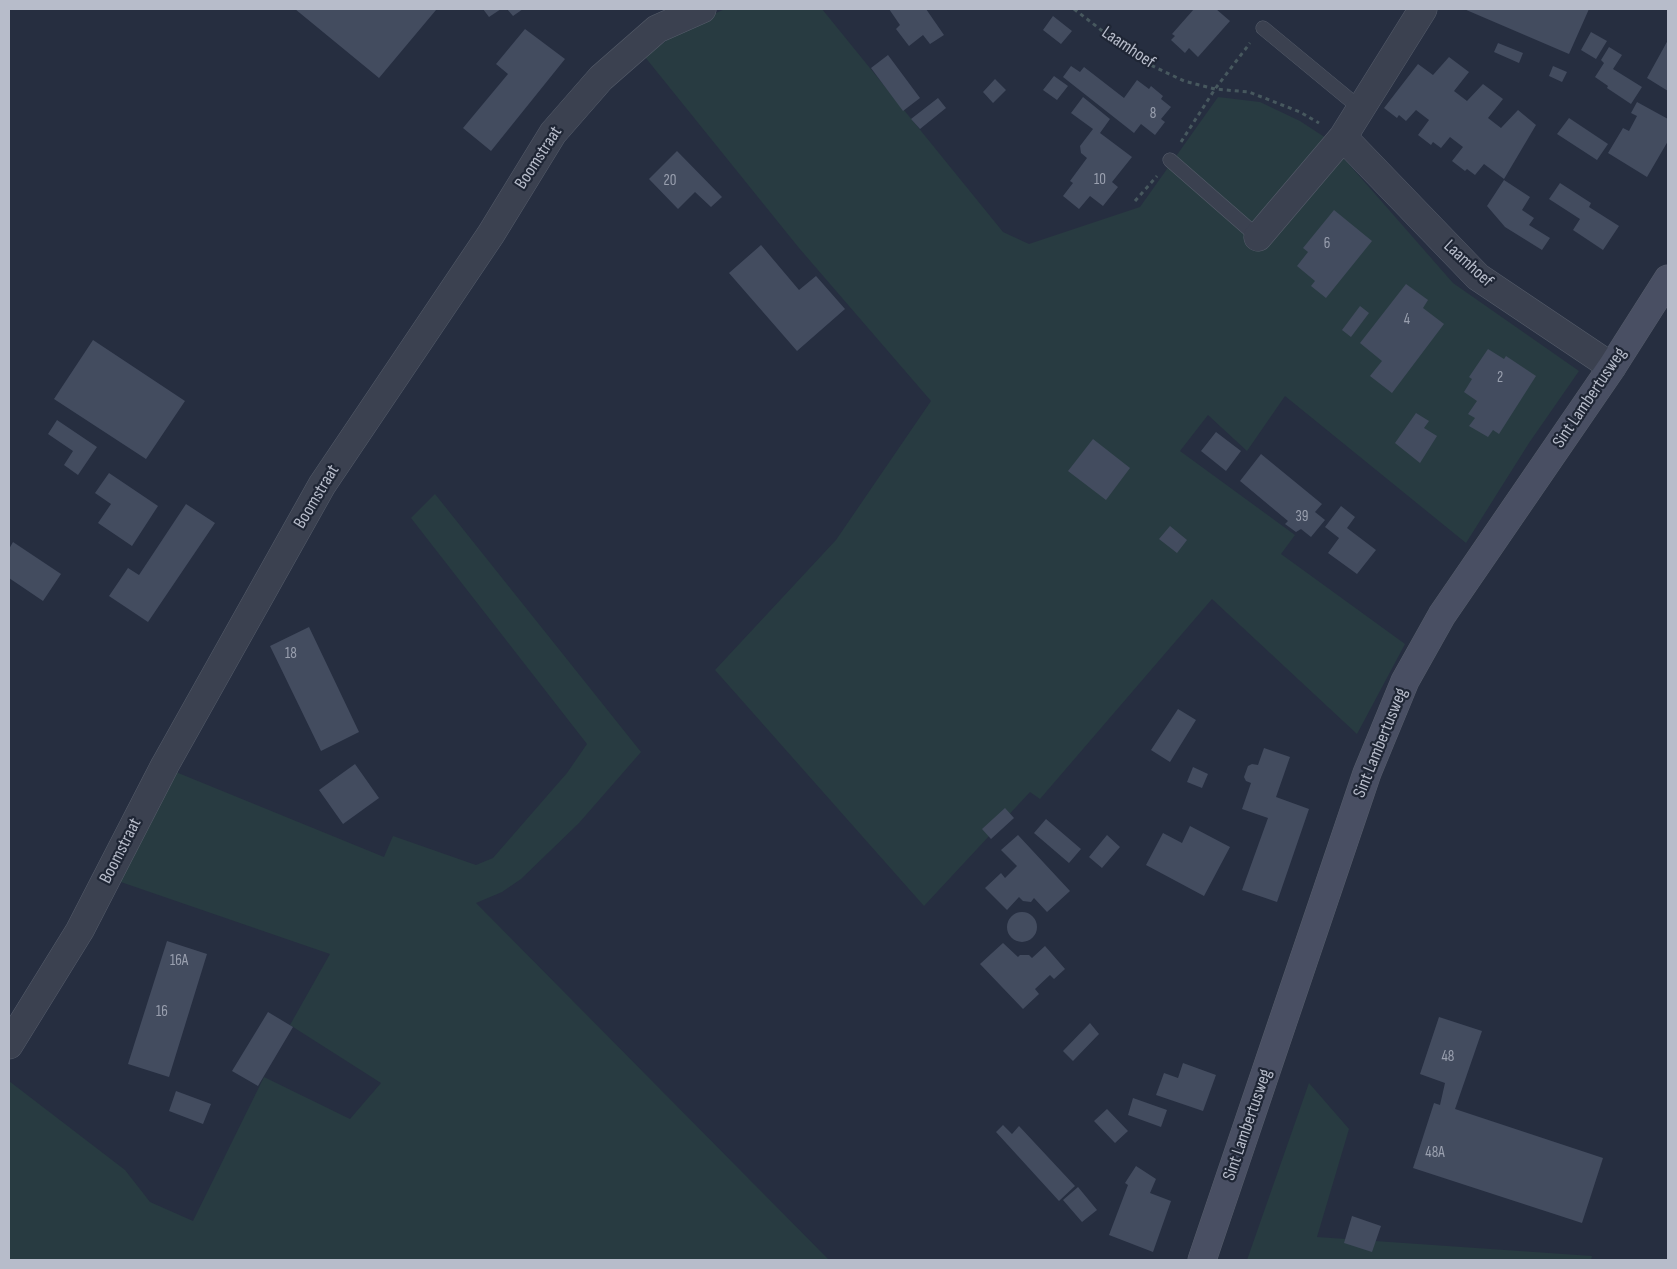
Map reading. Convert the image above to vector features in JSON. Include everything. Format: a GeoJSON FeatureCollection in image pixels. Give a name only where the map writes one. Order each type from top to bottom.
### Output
{"type":"FeatureCollection","features":[{"type":"Feature","properties":{"kind":"street","name":"Boomstraat"},"geometry":{"type":"LineString","coordinates":[[9,1045],[80,930],[165,766],[322,485],[490,234],[553,133],[601,78],[657,29],[702,9]]}},
{"type":"Feature","properties":{"kind":"street"},"geometry":{"type":"LineString","coordinates":[[1258,237],[1343,137],[1423,9]]}},
{"type":"Feature","properties":{"kind":"street","name":"Laamhoef"},"geometry":{"type":"LineString","coordinates":[[1343,137],[1478,278],[1612,367]]}},
{"type":"Feature","properties":{"kind":"street","name":"Sint Lambertusweg"},"geometry":{"type":"LineString","coordinates":[[1202,1260],[1367,773],[1405,682],[1442,615],[1612,367],[1668,279]]}},
{"type":"Feature","properties":{"kind":"lane"},"geometry":{"type":"LineString","coordinates":[[1263,28],[1361,109]]}},
{"type":"Feature","properties":{"kind":"lane"},"geometry":{"type":"LineString","coordinates":[[1170,160],[1258,237]]}},
{"type":"Feature","properties":{"kind":"path","name":"Laamhoef"},"geometry":{"type":"LineString","coordinates":[[1074,9],[1140,60],[1184,81],[1215,89],[1249,92],[1300,112],[1343,137]]}},
{"type":"Feature","properties":{"kind":"path"},"geometry":{"type":"LineString","coordinates":[[1135,201],[1170,160],[1232,64],[1263,28]]}},
{"type":"Feature","properties":{"kind":"shaded area"},"geometry":{"type":"Polygon","coordinates":[[[725,9],[822,9],[1003,232],[1029,244],[1140,207],[1218,97],[1260,102],[1300,121],[1326,138],[1453,283],[1579,371],[1529,443],[1466,543],[1285,396],[1247,451],[1208,415],[1180,451],[1295,535],[1281,554],[1405,644],[1357,734],[1212,599],[1040,799],[1030,792],[924,906],[715,670],[836,540],[931,401],[799,248],[645,57],[684,27],[725,9]]]}},
{"type":"Feature","properties":{"kind":"shaded area"},"geometry":{"type":"Polygon","coordinates":[[[435,494],[641,752],[579,823],[521,879],[502,892],[476,903],[829,1260],[9,1260],[9,1081],[125,1170],[150,1202],[193,1221],[264,1077],[350,1119],[381,1083],[290,1025],[330,954],[115,880],[166,768],[384,857],[393,836],[476,865],[493,858],[567,773],[587,744],[411,518],[435,494]]]}},
{"type":"Feature","properties":{"kind":"shaded area"},"geometry":{"type":"Polygon","coordinates":[[[1309,1083],[1349,1129],[1317,1237],[1592,1256],[1591,1260],[1247,1260],[1309,1083]]]}},
{"type":"Feature","properties":{"kind":"building"},"geometry":{"type":"Polygon","coordinates":[[[295,9],[435,9],[436,10],[379,78],[295,9]]]}},
{"type":"Feature","properties":{"kind":"building"},"geometry":{"type":"Polygon","coordinates":[[[483,9],[501,9],[489,17],[483,9]]]}},
{"type":"Feature","properties":{"kind":"building"},"geometry":{"type":"Polygon","coordinates":[[[507,9],[523,9],[513,16],[507,9]]]}},
{"type":"Feature","properties":{"kind":"building"},"geometry":{"type":"Polygon","coordinates":[[[889,9],[926,9],[944,35],[930,44],[923,35],[909,46],[896,29],[900,25],[889,9]]]}},
{"type":"Feature","properties":{"kind":"building"},"geometry":{"type":"Polygon","coordinates":[[[1194,9],[1216,9],[1230,21],[1198,57],[1189,48],[1185,53],[1171,40],[1175,36],[1172,34],[1194,9]]]}},
{"type":"Feature","properties":{"kind":"building"},"geometry":{"type":"Polygon","coordinates":[[[1464,9],[1589,9],[1569,54],[1464,9]]]}},
{"type":"Feature","properties":{"kind":"building"},"geometry":{"type":"Polygon","coordinates":[[[1053,16],[1072,31],[1061,44],[1043,30],[1053,16]]]}},
{"type":"Feature","properties":{"kind":"building"},"geometry":{"type":"Polygon","coordinates":[[[525,29],[565,59],[491,151],[463,128],[508,74],[496,64],[525,29]]]}},
{"type":"Feature","properties":{"kind":"building"},"geometry":{"type":"Polygon","coordinates":[[[1591,32],[1607,41],[1596,59],[1581,50],[1591,32]]]}},
{"type":"Feature","properties":{"kind":"building"},"geometry":{"type":"Polygon","coordinates":[[[1668,40],[1668,91],[1647,78],[1668,40]]]}},
{"type":"Feature","properties":{"kind":"building"},"geometry":{"type":"Polygon","coordinates":[[[1498,43],[1523,53],[1519,63],[1494,52],[1498,43]]]}},
{"type":"Feature","properties":{"kind":"building"},"geometry":{"type":"Polygon","coordinates":[[[1609,47],[1622,55],[1613,69],[1642,87],[1631,104],[1607,88],[1608,86],[1595,77],[1604,63],[1601,60],[1609,47]]]}},
{"type":"Feature","properties":{"kind":"building"},"geometry":{"type":"Polygon","coordinates":[[[888,55],[920,98],[903,111],[871,68],[888,55]]]}},
{"type":"Feature","properties":{"kind":"building"},"geometry":{"type":"Polygon","coordinates":[[[1449,57],[1469,72],[1454,91],[1467,101],[1483,84],[1503,99],[1488,118],[1501,128],[1518,110],[1536,125],[1504,179],[1484,164],[1475,175],[1467,169],[1465,171],[1452,161],[1463,147],[1450,137],[1441,148],[1433,142],[1431,145],[1418,135],[1429,120],[1416,110],[1406,121],[1399,115],[1397,118],[1384,108],[1418,64],[1433,75],[1449,57]]]}},
{"type":"Feature","properties":{"kind":"building"},"geometry":{"type":"Polygon","coordinates":[[[1071,66],[1080,72],[1084,67],[1124,98],[1137,80],[1149,89],[1151,86],[1163,96],[1161,99],[1171,107],[1161,119],[1165,122],[1155,135],[1141,124],[1134,133],[1063,77],[1071,66]]]}},
{"type":"Feature","properties":{"kind":"building"},"geometry":{"type":"Polygon","coordinates":[[[1553,66],[1567,72],[1562,82],[1549,76],[1553,66]]]}},
{"type":"Feature","properties":{"kind":"building"},"geometry":{"type":"Polygon","coordinates":[[[1054,76],[1068,86],[1057,100],[1043,90],[1054,76]]]}},
{"type":"Feature","properties":{"kind":"building"},"geometry":{"type":"Polygon","coordinates":[[[995,79],[1006,90],[993,103],[983,92],[995,79]]]}},
{"type":"Feature","properties":{"kind":"building"},"geometry":{"type":"Polygon","coordinates":[[[1083,97],[1110,119],[1100,133],[1132,157],[1112,182],[1118,187],[1103,206],[1090,196],[1079,209],[1063,196],[1073,183],[1070,181],[1087,158],[1081,153],[1080,146],[1093,129],[1071,113],[1083,97]]]}},
{"type":"Feature","properties":{"kind":"building"},"geometry":{"type":"Polygon","coordinates":[[[938,98],[946,108],[920,129],[911,119],[938,98]]]}},
{"type":"Feature","properties":{"kind":"building"},"geometry":{"type":"Polygon","coordinates":[[[1637,102],[1668,119],[1668,141],[1647,177],[1608,153],[1623,128],[1629,131],[1637,116],[1631,113],[1637,102]]]}},
{"type":"Feature","properties":{"kind":"building"},"geometry":{"type":"Polygon","coordinates":[[[1569,118],[1608,144],[1597,160],[1557,134],[1569,118]]]}},
{"type":"Feature","properties":{"kind":"building"},"geometry":{"type":"Polygon","coordinates":[[[677,151],[722,197],[711,207],[695,192],[678,209],[649,179],[677,151]]]}},
{"type":"Feature","properties":{"kind":"building"},"geometry":{"type":"Polygon","coordinates":[[[1504,180],[1530,197],[1522,210],[1534,218],[1529,225],[1550,238],[1542,250],[1505,227],[1487,206],[1504,180]]]}},
{"type":"Feature","properties":{"kind":"building"},"geometry":{"type":"Polygon","coordinates":[[[1560,183],[1591,203],[1589,207],[1619,226],[1603,250],[1573,230],[1580,219],[1549,199],[1560,183]]]}},
{"type":"Feature","properties":{"kind":"building"},"geometry":{"type":"Polygon","coordinates":[[[1334,210],[1372,241],[1326,298],[1311,286],[1315,281],[1297,266],[1308,252],[1303,248],[1334,210]]]}},
{"type":"Feature","properties":{"kind":"building"},"geometry":{"type":"Polygon","coordinates":[[[761,245],[799,290],[816,276],[845,309],[797,351],[729,273],[761,245]]]}},
{"type":"Feature","properties":{"kind":"building"},"geometry":{"type":"Polygon","coordinates":[[[1406,284],[1428,300],[1423,308],[1444,324],[1392,393],[1370,376],[1382,361],[1360,343],[1406,284]]]}},
{"type":"Feature","properties":{"kind":"building"},"geometry":{"type":"Polygon","coordinates":[[[1360,306],[1369,313],[1351,337],[1342,330],[1360,306]]]}},
{"type":"Feature","properties":{"kind":"building"},"geometry":{"type":"Polygon","coordinates":[[[93,340],[185,401],[146,459],[54,399],[93,340]]]}},
{"type":"Feature","properties":{"kind":"building"},"geometry":{"type":"Polygon","coordinates":[[[1488,349],[1504,359],[1506,356],[1536,376],[1499,434],[1493,430],[1488,437],[1469,426],[1475,418],[1468,414],[1477,401],[1464,392],[1472,379],[1469,377],[1488,349]]]}},
{"type":"Feature","properties":{"kind":"building"},"geometry":{"type":"Polygon","coordinates":[[[1416,413],[1429,421],[1424,428],[1437,436],[1420,463],[1395,443],[1416,413]]]}},
{"type":"Feature","properties":{"kind":"building"},"geometry":{"type":"Polygon","coordinates":[[[57,420],[97,447],[78,475],[64,465],[73,451],[48,434],[57,420]]]}},
{"type":"Feature","properties":{"kind":"building"},"geometry":{"type":"Polygon","coordinates":[[[1216,432],[1241,451],[1226,471],[1201,451],[1216,432]]]}},
{"type":"Feature","properties":{"kind":"building"},"geometry":{"type":"Polygon","coordinates":[[[1093,439],[1130,468],[1106,500],[1068,471],[1093,439]]]}},
{"type":"Feature","properties":{"kind":"building"},"geometry":{"type":"Polygon","coordinates":[[[1261,454],[1322,504],[1315,512],[1325,520],[1311,537],[1301,529],[1296,532],[1285,524],[1288,521],[1240,481],[1261,454]]]}},
{"type":"Feature","properties":{"kind":"building"},"geometry":{"type":"Polygon","coordinates":[[[109,473],[158,506],[132,546],[98,523],[111,504],[95,493],[109,473]]]}},
{"type":"Feature","properties":{"kind":"building"},"geometry":{"type":"Polygon","coordinates":[[[186,504],[215,523],[148,622],[109,596],[128,568],[139,575],[186,504]]]}},
{"type":"Feature","properties":{"kind":"building"},"geometry":{"type":"Polygon","coordinates":[[[1341,506],[1355,517],[1347,528],[1376,550],[1357,574],[1328,553],[1339,538],[1325,527],[1341,506]]]}},
{"type":"Feature","properties":{"kind":"building"},"geometry":{"type":"Polygon","coordinates":[[[1170,526],[1187,540],[1177,553],[1159,539],[1170,526]]]}},
{"type":"Feature","properties":{"kind":"building"},"geometry":{"type":"Polygon","coordinates":[[[13,542],[61,574],[43,601],[9,578],[9,549],[13,542]]]}},
{"type":"Feature","properties":{"kind":"building"},"geometry":{"type":"Polygon","coordinates":[[[309,627],[359,732],[321,751],[270,646],[309,627]]]}},
{"type":"Feature","properties":{"kind":"building"},"geometry":{"type":"Polygon","coordinates":[[[1178,709],[1196,720],[1170,762],[1151,750],[1178,709]]]}},
{"type":"Feature","properties":{"kind":"building"},"geometry":{"type":"Polygon","coordinates":[[[1264,748],[1290,757],[1276,797],[1309,809],[1277,902],[1242,890],[1268,818],[1242,809],[1251,783],[1246,781],[1244,777],[1248,766],[1252,764],[1258,765],[1264,748]]]}},
{"type":"Feature","properties":{"kind":"building"},"geometry":{"type":"Polygon","coordinates":[[[355,764],[379,798],[343,824],[319,790],[355,764]]]}},
{"type":"Feature","properties":{"kind":"building"},"geometry":{"type":"Polygon","coordinates":[[[1193,767],[1208,774],[1202,788],[1187,782],[1193,767]]]}},
{"type":"Feature","properties":{"kind":"building"},"geometry":{"type":"Polygon","coordinates":[[[1005,808],[1014,818],[991,839],[982,829],[1005,808]]]}},
{"type":"Feature","properties":{"kind":"building"},"geometry":{"type":"Polygon","coordinates":[[[1046,819],[1081,849],[1069,863],[1034,833],[1046,819]]]}},
{"type":"Feature","properties":{"kind":"building"},"geometry":{"type":"Polygon","coordinates":[[[1190,826],[1230,847],[1204,896],[1146,865],[1163,833],[1182,843],[1190,826]]]}},
{"type":"Feature","properties":{"kind":"building"},"geometry":{"type":"Polygon","coordinates":[[[1018,835],[1070,891],[1047,912],[1034,898],[1031,902],[1023,901],[1019,897],[1007,910],[985,888],[1001,873],[1005,878],[1017,866],[1001,850],[1018,835]]]}},
{"type":"Feature","properties":{"kind":"building"},"geometry":{"type":"Polygon","coordinates":[[[1107,835],[1120,847],[1102,868],[1089,857],[1107,835]]]}},
{"type":"Feature","properties":{"kind":"building"},"geometry":{"type":"Polygon","coordinates":[[[1022,912],[1033,916],[1037,927],[1033,938],[1022,942],[1011,938],[1007,927],[1011,916],[1022,912]]]}},
{"type":"Feature","properties":{"kind":"building"},"geometry":{"type":"Polygon","coordinates":[[[167,941],[207,954],[169,1077],[128,1064],[167,941]]]}},
{"type":"Feature","properties":{"kind":"building"},"geometry":{"type":"Polygon","coordinates":[[[1003,943],[1018,957],[1020,955],[1029,955],[1032,958],[1045,946],[1065,969],[1054,979],[1050,975],[1035,989],[1039,994],[1023,1009],[980,964],[1003,943]]]}},
{"type":"Feature","properties":{"kind":"building"},"geometry":{"type":"Polygon","coordinates":[[[268,1012],[293,1027],[258,1086],[232,1071],[268,1012]]]}},
{"type":"Feature","properties":{"kind":"building"},"geometry":{"type":"Polygon","coordinates":[[[1439,1017],[1482,1031],[1455,1109],[1603,1158],[1582,1223],[1413,1168],[1434,1103],[1440,1105],[1445,1083],[1420,1074],[1439,1017]]]}},
{"type":"Feature","properties":{"kind":"building"},"geometry":{"type":"Polygon","coordinates":[[[1090,1023],[1099,1034],[1073,1061],[1063,1051],[1090,1023]]]}},
{"type":"Feature","properties":{"kind":"building"},"geometry":{"type":"Polygon","coordinates":[[[1183,1063],[1216,1075],[1203,1111],[1156,1095],[1164,1073],[1178,1078],[1183,1063]]]}},
{"type":"Feature","properties":{"kind":"building"},"geometry":{"type":"Polygon","coordinates":[[[176,1091],[211,1104],[203,1124],[169,1111],[176,1091]]]}},
{"type":"Feature","properties":{"kind":"building"},"geometry":{"type":"Polygon","coordinates":[[[1133,1098],[1167,1110],[1161,1127],[1128,1115],[1133,1098]]]}},
{"type":"Feature","properties":{"kind":"building"},"geometry":{"type":"Polygon","coordinates":[[[1107,1109],[1128,1131],[1115,1143],[1094,1121],[1107,1109]]]}},
{"type":"Feature","properties":{"kind":"building"},"geometry":{"type":"Polygon","coordinates":[[[1003,1125],[1012,1134],[1019,1126],[1075,1186],[1059,1201],[996,1132],[1003,1125]]]}},
{"type":"Feature","properties":{"kind":"building"},"geometry":{"type":"Polygon","coordinates":[[[1136,1166],[1156,1179],[1150,1193],[1171,1201],[1153,1252],[1109,1235],[1128,1185],[1125,1183],[1136,1166]]]}},
{"type":"Feature","properties":{"kind":"building"},"geometry":{"type":"Polygon","coordinates":[[[1078,1187],[1097,1210],[1082,1222],[1063,1200],[1078,1187]]]}},
{"type":"Feature","properties":{"kind":"building"},"geometry":{"type":"Polygon","coordinates":[[[1352,1216],[1381,1226],[1372,1252],[1344,1243],[1352,1216]]]}}]}
